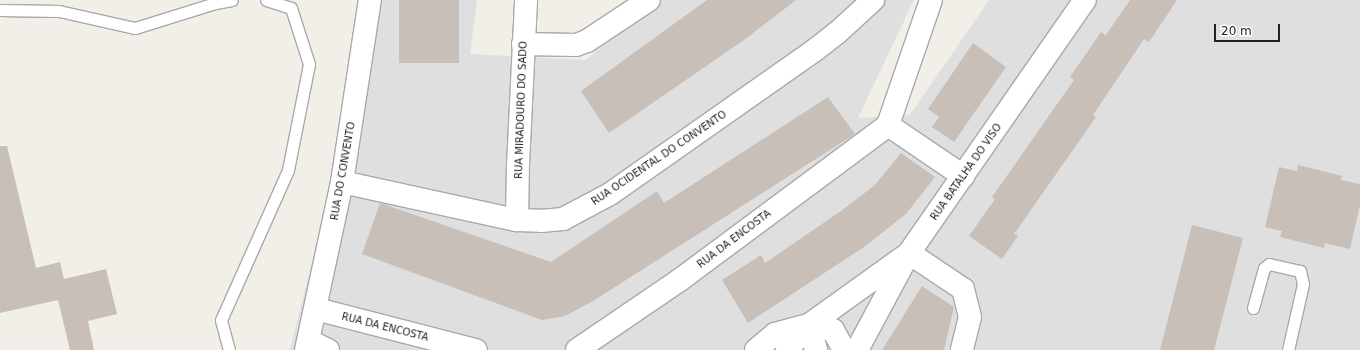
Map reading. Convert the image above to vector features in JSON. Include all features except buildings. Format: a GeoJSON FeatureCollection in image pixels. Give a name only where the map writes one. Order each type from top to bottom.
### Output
{"type":"FeatureCollection","features":[{"type":"Feature","properties":{"kind":"street","name":"RUA DO CONVENTO"},"geometry":{"type":"LineString","coordinates":[[328,350],[308,345],[342,182],[370,0]]}},
{"type":"Feature","properties":{"kind":"street","name":"RUA MIRADOURO DO SADO"},"geometry":{"type":"LineString","coordinates":[[518,220],[523,44],[526,0]]}},
{"type":"Feature","properties":{"kind":"street"},"geometry":{"type":"LineString","coordinates":[[523,44],[576,45],[587,41],[649,0]]}},
{"type":"Feature","properties":{"kind":"street","name":"RUA OCIDENTAL DO CONVENTO"},"geometry":{"type":"LineString","coordinates":[[342,182],[518,220],[540,221],[563,218],[610,194],[826,42],[873,0]]}},
{"type":"Feature","properties":{"kind":"street"},"geometry":{"type":"LineString","coordinates":[[931,0],[888,125],[963,176]]}},
{"type":"Feature","properties":{"kind":"street","name":"RUA BATALHA DO VISO"},"geometry":{"type":"LineString","coordinates":[[857,350],[909,253],[1085,0]]}},
{"type":"Feature","properties":{"kind":"street","name":"RUA DA ENCOSTA"},"geometry":{"type":"LineString","coordinates":[[577,350],[681,279],[888,125]]}},
{"type":"Feature","properties":{"kind":"street"},"geometry":{"type":"LineString","coordinates":[[787,350],[809,325],[909,253],[963,289],[970,317],[962,350]]}},
{"type":"Feature","properties":{"kind":"street","name":"RUA DA ENCOSTA"},"geometry":{"type":"LineString","coordinates":[[316,309],[476,350]]}},
{"type":"Feature","properties":{"kind":"street"},"geometry":{"type":"LineString","coordinates":[[809,325],[816,350]]}},
{"type":"Feature","properties":{"kind":"street"},"geometry":{"type":"LineString","coordinates":[[756,350],[776,334],[809,325],[833,330],[844,350]]}},
{"type":"Feature","properties":{"kind":"lane"},"geometry":{"type":"LineString","coordinates":[[0,10],[59,10],[135,28],[215,3],[232,0]]}},
{"type":"Feature","properties":{"kind":"lane"},"geometry":{"type":"LineString","coordinates":[[229,350],[221,320],[288,170],[309,64],[292,8],[266,0]]}},
{"type":"Feature","properties":{"kind":"lane"},"geometry":{"type":"LineString","coordinates":[[1253,308],[1264,268],[1269,264],[1300,271],[1303,284],[1288,350]]}},
{"type":"Feature","properties":{"kind":"shaded area"},"geometry":{"type":"Polygon","coordinates":[[[361,0],[477,0],[470,54],[586,60],[654,0],[914,0],[858,118],[910,115],[989,0],[1360,0],[1360,350],[290,350],[330,190],[361,0]]]}}]}
